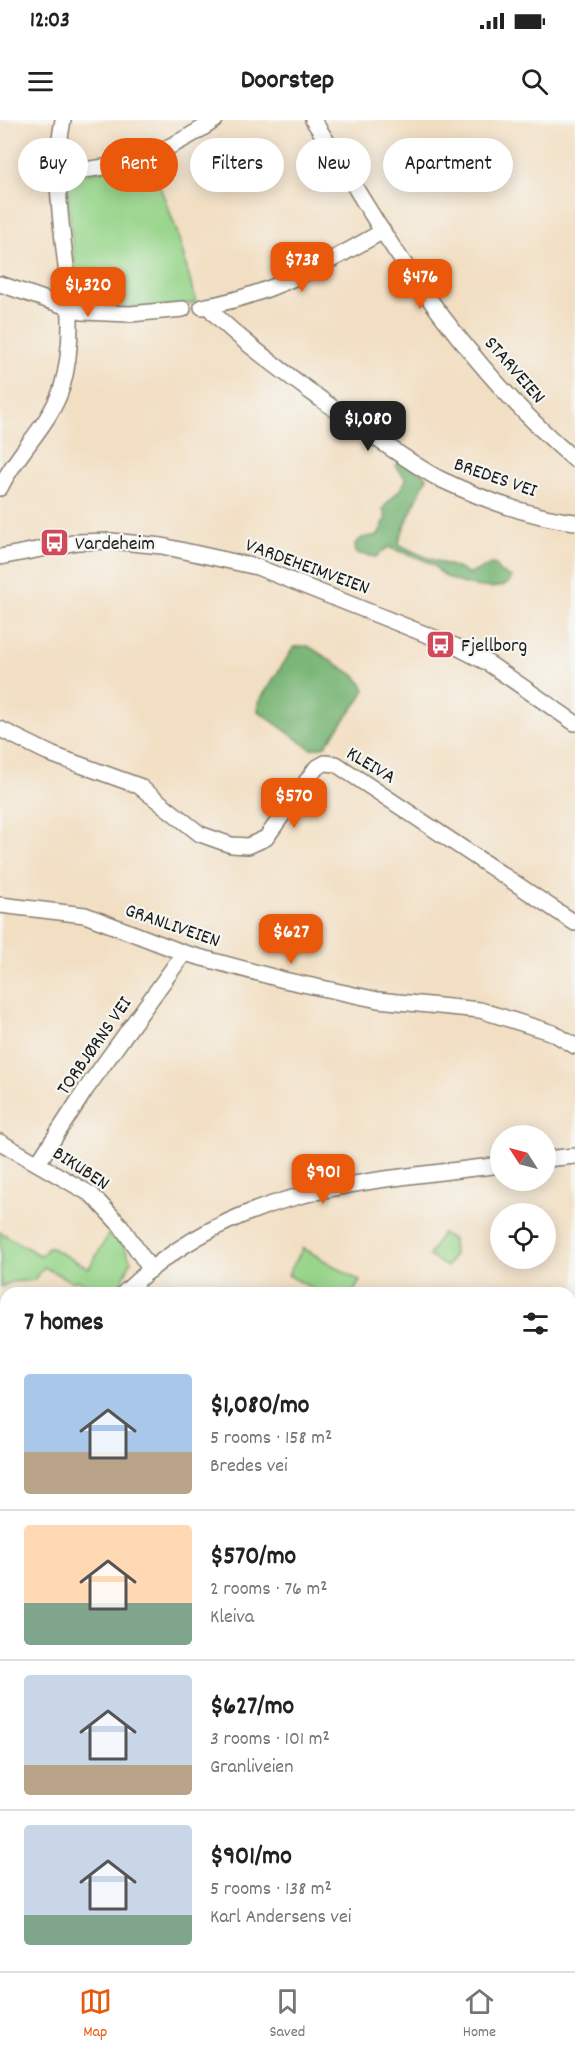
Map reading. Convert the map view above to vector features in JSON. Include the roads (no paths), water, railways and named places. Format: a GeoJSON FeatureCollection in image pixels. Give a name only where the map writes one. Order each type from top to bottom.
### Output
{"type":"FeatureCollection","features":[{"type":"Feature","properties":{"kind":"street"},"geometry":{"type":"LineString","coordinates":[[61,138],[63,120]]}},
{"type":"Feature","properties":{"kind":"street"},"geometry":{"type":"LineString","coordinates":[[88,170],[110,168],[138,161],[178,144],[215,120]]}},
{"type":"Feature","properties":{"kind":"street","name":"STARVEIEN"},"geometry":{"type":"LineString","coordinates":[[313,120],[383,231],[482,364],[541,428],[575,460]]}},
{"type":"Feature","properties":{"kind":"street"},"geometry":{"type":"LineString","coordinates":[[0,488],[59,396],[69,347],[70,310],[57,192]]}},
{"type":"Feature","properties":{"kind":"street","name":"BREDES VEI"},"geometry":{"type":"LineString","coordinates":[[383,231],[292,280],[256,294],[206,307],[332,407],[438,478],[524,510],[575,522]]}},
{"type":"Feature","properties":{"kind":"street"},"geometry":{"type":"LineString","coordinates":[[0,284],[70,310],[130,314],[183,309]]}},
{"type":"Feature","properties":{"kind":"street","name":"VARDEHEIMVEIEN"},"geometry":{"type":"LineString","coordinates":[[0,557],[78,542],[111,541],[162,546],[257,567],[419,630],[470,653],[575,723]]}},
{"type":"Feature","properties":{"kind":"street","name":"KLEIVA"},"geometry":{"type":"LineString","coordinates":[[0,729],[53,755],[139,786],[200,834],[231,845],[248,846],[266,838],[316,768],[325,763],[336,764],[575,923]]}},
{"type":"Feature","properties":{"kind":"street","name":"GRANLIVEIEN"},"geometry":{"type":"LineString","coordinates":[[0,905],[85,915],[184,953],[284,980],[357,996],[480,1010],[553,1033],[575,1046]]}},
{"type":"Feature","properties":{"kind":"street","name":"TORBJØRNS VEI"},"geometry":{"type":"LineString","coordinates":[[38,1163],[86,1089],[184,953]]}},
{"type":"Feature","properties":{"kind":"street","name":"BIKUBEN"},"geometry":{"type":"LineString","coordinates":[[0,1142],[82,1188],[99,1201],[128,1236],[150,1270]]}},
{"type":"Feature","properties":{"kind":"street"},"geometry":{"type":"LineString","coordinates":[[556,1158],[575,1156]]}},
{"type":"Feature","properties":{"kind":"street"},"geometry":{"type":"LineString","coordinates":[[131,1287],[150,1270],[224,1223],[303,1193],[365,1181],[490,1166]]}},
{"type":"Feature","properties":{"kind":"place","name":"Vardeheim"},"geometry":{"type":"Point","coordinates":[54,542]}},
{"type":"Feature","properties":{"kind":"place","name":"Fjellborg"},"geometry":{"type":"Point","coordinates":[440,644]}}]}
